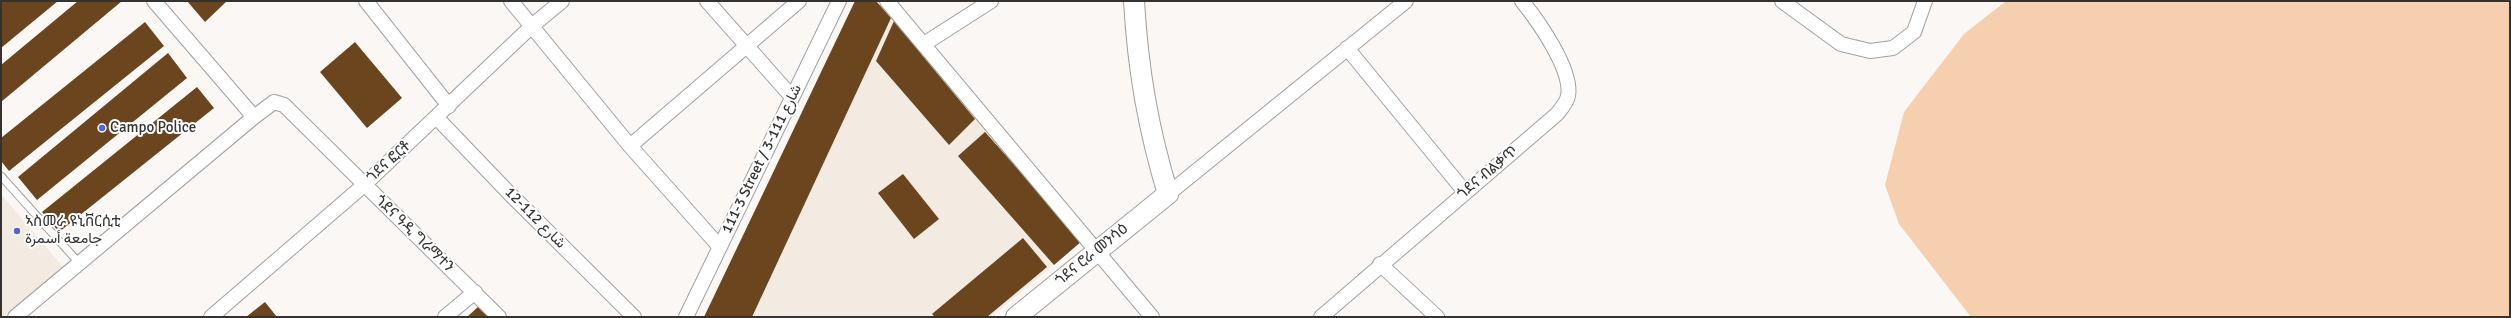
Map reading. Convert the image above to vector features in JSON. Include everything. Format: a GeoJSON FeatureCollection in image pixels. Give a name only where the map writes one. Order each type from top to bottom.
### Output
{"type":"FeatureCollection","features":[{"type":"Feature","properties":{"kind":"main road"},"geometry":{"type":"LineString","coordinates":[[1134,1],[1142,91],[1153,143],[1168,194]]}},
{"type":"Feature","properties":{"kind":"main road","name":"ጎደና ሮራ መንሳዕ"},"geometry":{"type":"LineString","coordinates":[[1016,317],[1168,194]]}},
{"type":"Feature","properties":{"kind":"street"},"geometry":{"type":"LineString","coordinates":[[16,317],[254,117],[154,1]]}},
{"type":"Feature","properties":{"kind":"street"},"geometry":{"type":"LineString","coordinates":[[366,1],[449,106]]}},
{"type":"Feature","properties":{"kind":"street"},"geometry":{"type":"LineString","coordinates":[[511,1],[533,25],[630,146],[719,246]]}},
{"type":"Feature","properties":{"kind":"street","name":"ጎደና ፎርቶ"},"geometry":{"type":"LineString","coordinates":[[210,317],[364,185],[437,118],[533,25],[562,1]]}},
{"type":"Feature","properties":{"kind":"street"},"geometry":{"type":"LineString","coordinates":[[707,1],[746,48],[792,97]]}},
{"type":"Feature","properties":{"kind":"street"},"geometry":{"type":"LineString","coordinates":[[630,146],[746,48],[798,1]]}},
{"type":"Feature","properties":{"kind":"street","name":"111-3 Street / شارع 111-3"},"geometry":{"type":"LineString","coordinates":[[686,317],[719,246],[839,1]]}},
{"type":"Feature","properties":{"kind":"street"},"geometry":{"type":"LineString","coordinates":[[887,1],[1152,317]]}},
{"type":"Feature","properties":{"kind":"street"},"geometry":{"type":"LineString","coordinates":[[924,44],[991,1]]}},
{"type":"Feature","properties":{"kind":"street"},"geometry":{"type":"LineString","coordinates":[[1168,194],[1406,1]]}},
{"type":"Feature","properties":{"kind":"street","name":"ጎደና ብልቃጥ"},"geometry":{"type":"LineString","coordinates":[[1323,316],[1380,264],[1557,114],[1568,97],[1568,80],[1542,26],[1522,1]]}},
{"type":"Feature","properties":{"kind":"street"},"geometry":{"type":"LineString","coordinates":[[1782,1],[1841,44],[1870,51],[1893,48],[1914,32],[1925,1]]}},
{"type":"Feature","properties":{"kind":"street"},"geometry":{"type":"LineString","coordinates":[[1347,48],[1465,192]]}},
{"type":"Feature","properties":{"kind":"street","name":"ጎደና ዓዲ ግራማተን"},"geometry":{"type":"LineString","coordinates":[[254,117],[271,104],[277,102],[284,105],[499,317]]}},
{"type":"Feature","properties":{"kind":"street","name":"شارع 112-12"},"geometry":{"type":"LineString","coordinates":[[437,118],[509,193],[634,317]]}},
{"type":"Feature","properties":{"kind":"street"},"geometry":{"type":"LineString","coordinates":[[1380,264],[1437,317]]}},
{"type":"Feature","properties":{"kind":"street"},"geometry":{"type":"LineString","coordinates":[[445,317],[475,292]]}},
{"type":"Feature","properties":{"kind":"lane"},"geometry":{"type":"LineString","coordinates":[[1,176],[80,264]]}},
{"type":"Feature","properties":{"kind":"shaded area"},"geometry":{"type":"Polygon","coordinates":[[[855,1],[877,1],[1082,241],[991,317],[704,317],[855,1]]]}},
{"type":"Feature","properties":{"kind":"shaded area"},"geometry":{"type":"Polygon","coordinates":[[[2006,1],[2510,1],[2510,317],[1971,317],[1899,224],[1885,185],[1904,112],[1964,34],[2006,1]]]}},
{"type":"Feature","properties":{"kind":"shaded area","name":"ኣስመራ ዩኒቨርሲቲ جامعة أسمرة"},"geometry":{"type":"Polygon","coordinates":[[[1,194],[64,268],[3,317],[1,317],[1,194]]]}},
{"type":"Feature","properties":{"kind":"building"},"geometry":{"type":"Polygon","coordinates":[[[1,1],[58,1],[1,48],[1,1]]]}},
{"type":"Feature","properties":{"kind":"building"},"geometry":{"type":"Polygon","coordinates":[[[78,1],[122,1],[1,102],[1,65],[78,1]]]}},
{"type":"Feature","properties":{"kind":"building"},"geometry":{"type":"Polygon","coordinates":[[[187,1],[227,1],[205,22],[187,1]]]}},
{"type":"Feature","properties":{"kind":"building"},"geometry":{"type":"Polygon","coordinates":[[[855,1],[876,1],[891,18],[752,317],[704,317],[855,1]]]}},
{"type":"Feature","properties":{"kind":"building"},"geometry":{"type":"Polygon","coordinates":[[[894,21],[975,119],[949,145],[876,61],[894,21]]]}},
{"type":"Feature","properties":{"kind":"building","name":"Campo Police"},"geometry":{"type":"Polygon","coordinates":[[[145,22],[164,46],[9,171],[1,161],[1,138],[145,22]]]}},
{"type":"Feature","properties":{"kind":"building"},"geometry":{"type":"Polygon","coordinates":[[[355,42],[402,98],[367,128],[320,72],[355,42]]]}},
{"type":"Feature","properties":{"kind":"building","name":"Campo Police"},"geometry":{"type":"Polygon","coordinates":[[[168,53],[187,78],[37,200],[18,177],[168,53]]]}},
{"type":"Feature","properties":{"kind":"building","name":"Campo Police"},"geometry":{"type":"Polygon","coordinates":[[[197,87],[214,108],[59,232],[42,212],[197,87]]]}},
{"type":"Feature","properties":{"kind":"building"},"geometry":{"type":"Polygon","coordinates":[[[985,132],[1082,241],[1054,265],[958,156],[985,132]]]}},
{"type":"Feature","properties":{"kind":"building"},"geometry":{"type":"Polygon","coordinates":[[[903,174],[939,219],[914,239],[878,193],[903,174]]]}},
{"type":"Feature","properties":{"kind":"building"},"geometry":{"type":"Polygon","coordinates":[[[1023,238],[1047,267],[987,317],[935,317],[932,314],[1023,238]]]}},
{"type":"Feature","properties":{"kind":"building"},"geometry":{"type":"Polygon","coordinates":[[[265,302],[277,317],[246,317],[265,302]]]}},
{"type":"Feature","properties":{"kind":"building"},"geometry":{"type":"Polygon","coordinates":[[[479,306],[489,317],[467,317],[479,306]]]}},
{"type":"Feature","properties":{"kind":"place","name":"Campo Police"},"geometry":{"type":"Point","coordinates":[102,128]}},
{"type":"Feature","properties":{"kind":"place","name":"ኣስመራ ዩኒቨርሲቲ جامعة أسمرة"},"geometry":{"type":"Point","coordinates":[17,231]}}]}
